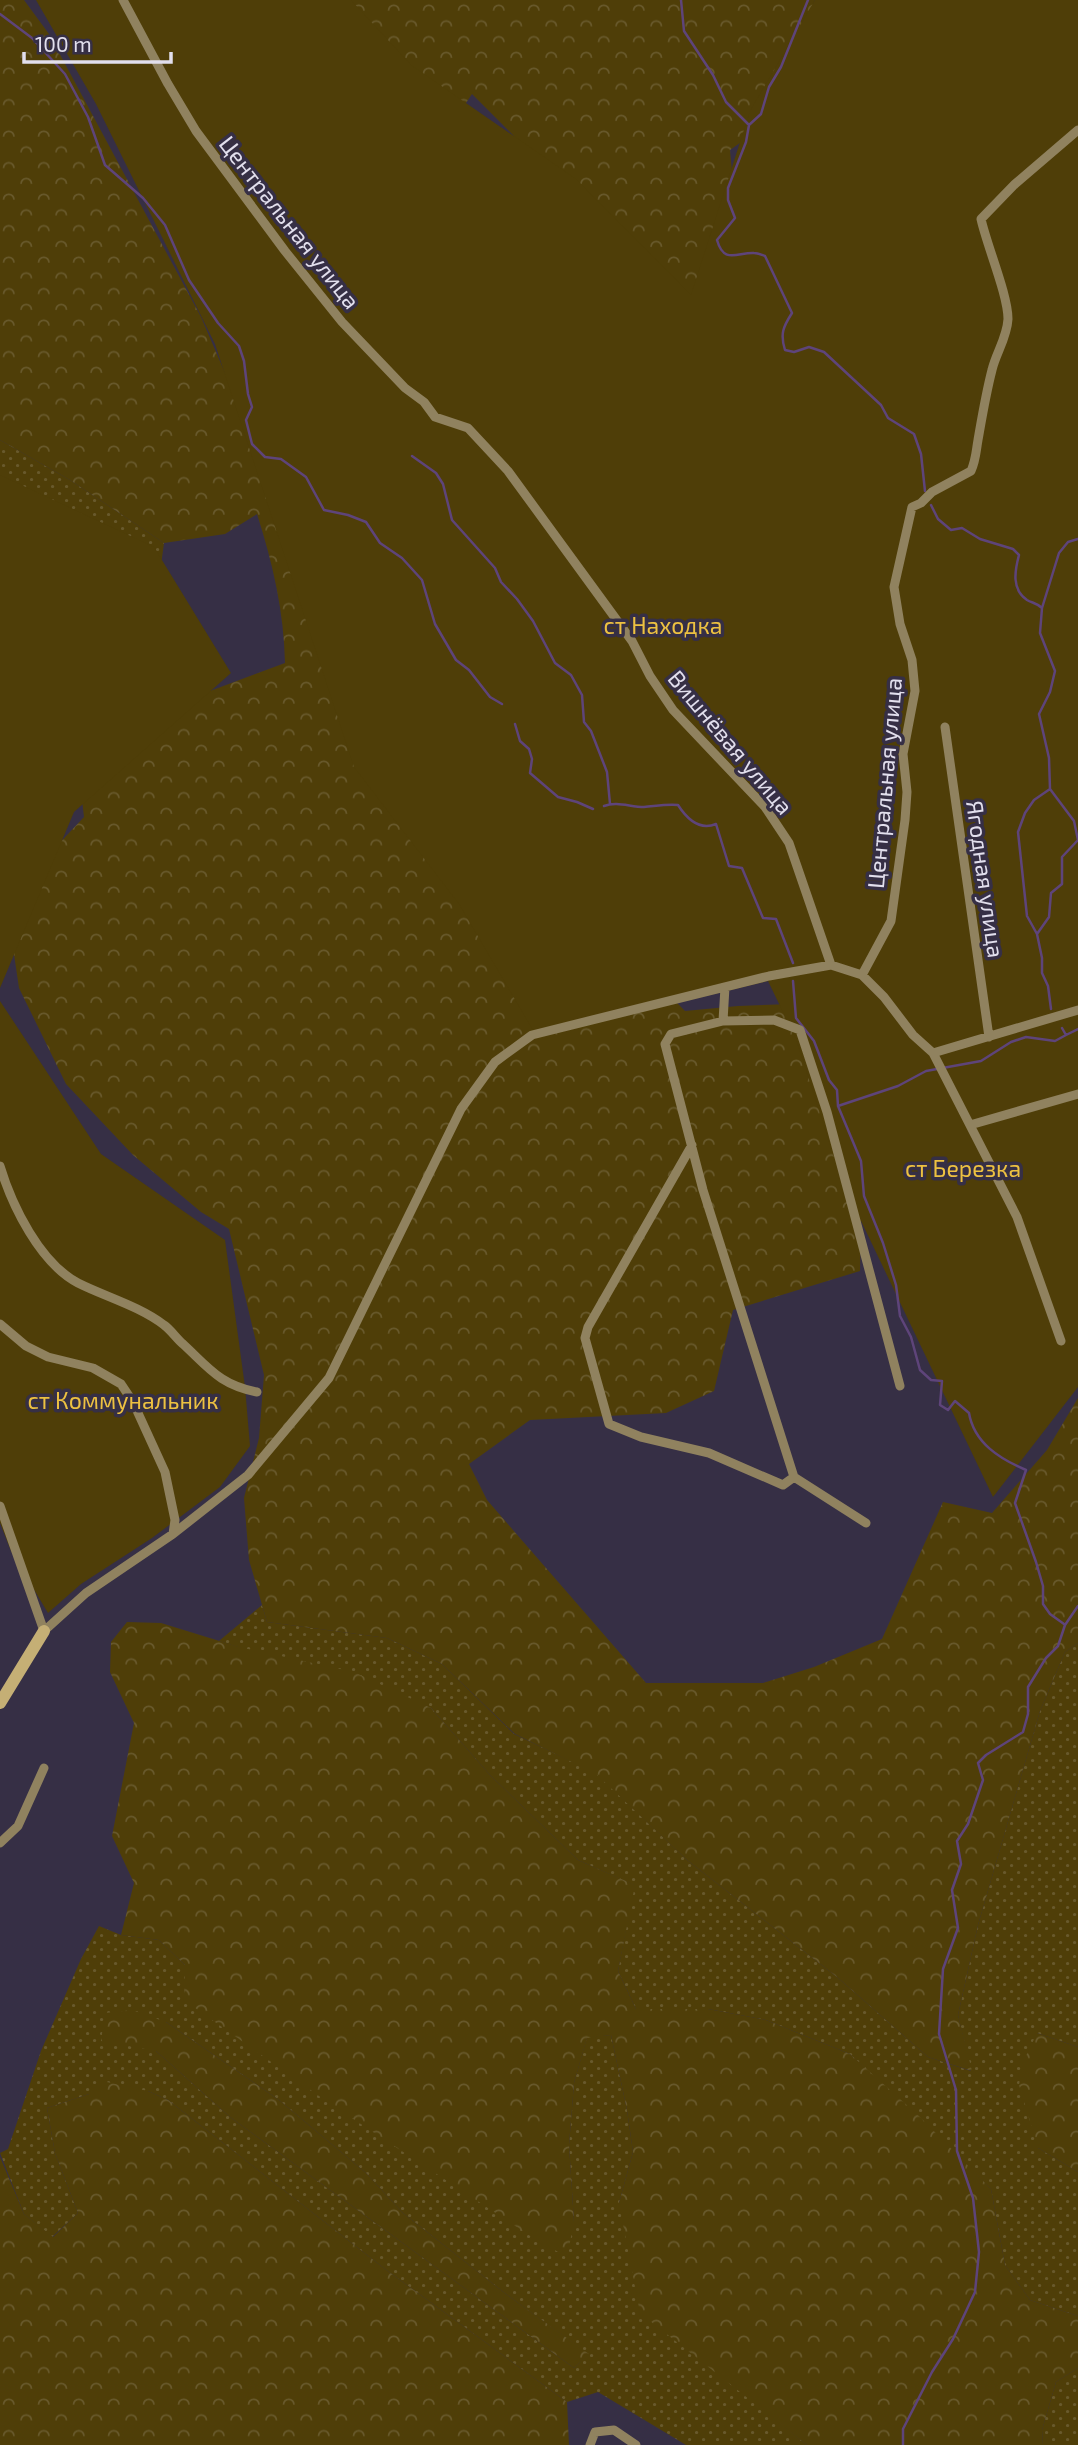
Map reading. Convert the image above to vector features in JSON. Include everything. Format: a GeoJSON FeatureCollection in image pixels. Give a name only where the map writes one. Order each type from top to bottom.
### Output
{"type":"FeatureCollection","features":[{"type":"Feature","properties":{"kind":"street","name":"Центральная улица"},"geometry":{"type":"LineString","coordinates":[[122,0],[196,131],[285,251],[342,322],[405,388],[424,402],[435,417],[468,428]]}},
{"type":"Feature","properties":{"kind":"street","name":"Центральная улица"},"geometry":{"type":"LineString","coordinates":[[862,975],[891,921],[905,820],[903,754],[915,691],[912,660],[900,625],[894,587],[912,507],[921,503],[932,492],[971,471],[974,464],[992,369],[1002,345],[1008,319],[981,219],[1015,184],[1078,130]]}},
{"type":"Feature","properties":{"kind":"street","name":"Вишнёвая улица"},"geometry":{"type":"LineString","coordinates":[[468,428],[508,471],[632,641],[650,676],[673,710],[765,807],[789,843],[831,965]]}},
{"type":"Feature","properties":{"kind":"street","name":"Ягодная улица"},"geometry":{"type":"LineString","coordinates":[[946,727],[989,1037]]}},
{"type":"Feature","properties":{"kind":"street"},"geometry":{"type":"LineString","coordinates":[[0,1703],[44,1631],[86,1593],[173,1534],[248,1475],[329,1378],[461,1109],[495,1062],[532,1035],[725,987],[831,965],[862,975],[935,1057],[948,1080],[1017,1217],[1061,1341]]}},
{"type":"Feature","properties":{"kind":"street"},"geometry":{"type":"LineString","coordinates":[[723,1021],[725,987]]}},
{"type":"Feature","properties":{"kind":"street"},"geometry":{"type":"LineString","coordinates":[[935,1057],[989,1037],[1078,1010]]}},
{"type":"Feature","properties":{"kind":"street"},"geometry":{"type":"LineString","coordinates":[[866,1523],[794,1477],[703,1190],[665,1044],[671,1034],[723,1021],[774,1020],[800,1030],[827,1112],[900,1386]]}},
{"type":"Feature","properties":{"kind":"street"},"geometry":{"type":"LineString","coordinates":[[970,1125],[1078,1094]]}},
{"type":"Feature","properties":{"kind":"street"},"geometry":{"type":"LineString","coordinates":[[692,1145],[588,1327],[585,1338],[609,1424],[641,1437],[709,1453],[783,1485],[794,1477]]}},
{"type":"Feature","properties":{"kind":"street"},"geometry":{"type":"LineString","coordinates":[[0,1166],[8,1193],[40,1247],[57,1268],[75,1281],[152,1317],[167,1327],[218,1378],[240,1389],[257,1392]]}},
{"type":"Feature","properties":{"kind":"street"},"geometry":{"type":"LineString","coordinates":[[0,1324],[26,1346],[48,1357],[93,1368],[121,1384],[133,1402],[165,1472],[175,1520],[173,1534]]}},
{"type":"Feature","properties":{"kind":"street"},"geometry":{"type":"LineString","coordinates":[[0,1506],[44,1631]]}},
{"type":"Feature","properties":{"kind":"street"},"geometry":{"type":"LineString","coordinates":[[0,1843],[18,1826],[44,1768]]}},
{"type":"Feature","properties":{"kind":"street"},"geometry":{"type":"LineString","coordinates":[[590,2445],[595,2432],[614,2430],[636,2445]]}},
{"type":"Feature","properties":{"kind":"green space"},"geometry":{"type":"Polygon","coordinates":[[[0,0],[24,0],[49,34],[201,317],[270,478],[621,946],[685,1011],[818,1003],[861,1220],[860,1271],[733,1310],[714,1391],[666,1413],[530,1420],[469,1464],[487,1500],[646,1683],[763,1683],[814,1667],[882,1639],[943,1502],[992,1513],[1047,1450],[1078,1398],[1078,1643],[1065,1652],[1040,1711],[978,1925],[958,2015],[972,2071],[928,2057],[837,1977],[687,1860],[596,1774],[515,1734],[442,1664],[387,1638],[267,1622],[249,1560],[244,1498],[259,1438],[264,1375],[229,1229],[201,1212],[133,1155],[66,1084],[19,988],[6,900],[84,817],[76,748],[138,718],[285,663],[280,607],[257,514],[225,534],[164,543],[70,480],[0,440],[0,0]]]}},
{"type":"Feature","properties":{"kind":"green space","name":"ст Находка"},"geometry":{"type":"Polygon","coordinates":[[[36,0],[351,0],[411,65],[576,179],[691,295],[750,111],[815,0],[1078,0],[1078,1387],[993,1497],[841,1179],[796,1039],[768,981],[537,1037],[459,904],[354,767],[215,344],[96,104],[36,0]]]}},
{"type":"Feature","properties":{"kind":"green space"},"geometry":{"type":"Polygon","coordinates":[[[312,0],[815,0],[761,128],[730,150],[735,205],[782,219],[679,316],[556,195],[513,135],[472,94],[440,142],[312,0]]]}},
{"type":"Feature","properties":{"kind":"green space"},"geometry":{"type":"Polygon","coordinates":[[[0,440],[70,480],[164,543],[159,580],[0,648],[0,440]]]}},
{"type":"Feature","properties":{"kind":"green space"},"geometry":{"type":"Polygon","coordinates":[[[0,475],[154,547],[231,673],[74,812],[0,988],[0,475]]]}},
{"type":"Feature","properties":{"kind":"green space","name":"ст Коммунальник"},"geometry":{"type":"Polygon","coordinates":[[[0,1001],[101,1154],[225,1240],[245,1387],[250,1446],[220,1487],[152,1538],[81,1584],[48,1613],[11,1551],[0,1523],[0,1001]]]}},
{"type":"Feature","properties":{"kind":"green space"},"geometry":{"type":"Polygon","coordinates":[[[262,1605],[267,1622],[387,1638],[442,1664],[514,1734],[596,1773],[687,1860],[837,1977],[928,2057],[971,2071],[958,2015],[978,1925],[1040,1711],[1065,1652],[1078,1643],[1078,2047],[1037,2033],[1038,2148],[1078,2172],[1078,2316],[1030,2300],[1005,2265],[991,2189],[850,2054],[766,2020],[708,2009],[636,2009],[618,1971],[634,1885],[578,1860],[490,1775],[431,1708],[219,1641],[262,1605]]]}},
{"type":"Feature","properties":{"kind":"green space"},"geometry":{"type":"Polygon","coordinates":[[[127,1622],[161,1623],[239,1647],[354,1672],[431,1708],[490,1775],[578,1860],[635,1885],[618,1971],[636,2009],[708,2009],[766,2020],[850,2054],[920,2117],[991,2189],[1005,2265],[1030,2300],[1078,2316],[1078,2368],[1056,2382],[1042,2430],[1043,2445],[807,2445],[640,2313],[619,2203],[633,2152],[611,2035],[587,2038],[574,2083],[569,2145],[574,2222],[567,2257],[535,2239],[326,2101],[184,2000],[185,1965],[159,1940],[121,1935],[134,1883],[112,1836],[134,1723],[110,1672],[111,1642],[127,1622]]]}},
{"type":"Feature","properties":{"kind":"green space"},"geometry":{"type":"Polygon","coordinates":[[[99,1926],[121,1935],[159,1940],[185,1965],[574,2222],[569,2145],[574,2083],[587,2037],[611,2035],[633,2152],[619,2203],[757,2404],[807,2445],[686,2445],[598,2392],[567,2402],[385,2269],[168,2100],[148,2091],[89,2094],[47,2108],[55,2153],[78,2213],[52,2237],[24,2214],[0,2153],[8,2149],[41,2051],[81,1959],[99,1926]],[[166,2022],[156,2051],[230,2117],[574,2368],[588,2354],[403,2213],[366,2173],[279,2100],[166,2022]]]}},
{"type":"Feature","properties":{"kind":"green space"},"geometry":{"type":"Polygon","coordinates":[[[132,2010],[166,2022],[279,2100],[366,2173],[403,2213],[506,2294],[589,2354],[574,2368],[230,2117],[156,2051],[101,2041],[105,2013],[132,2010]]]}},
{"type":"Feature","properties":{"kind":"green space"},"geometry":{"type":"Polygon","coordinates":[[[1037,2033],[1078,2047],[1078,2172],[1038,2148],[1019,2085],[1023,2062],[1037,2033]]]}},
{"type":"Feature","properties":{"kind":"green space"},"geometry":{"type":"Polygon","coordinates":[[[102,2081],[148,2091],[168,2100],[385,2269],[567,2402],[569,2445],[0,2445],[0,2157],[24,2214],[53,2237],[78,2213],[55,2153],[47,2108],[89,2094],[102,2081]]]}},
{"type":"Feature","properties":{"kind":"green space"},"geometry":{"type":"Polygon","coordinates":[[[1078,2368],[1078,2445],[1043,2445],[1042,2430],[1056,2382],[1078,2368]]]}},
{"type":"Feature","properties":{"kind":"waterway"},"geometry":{"type":"LineString","coordinates":[[681,0],[684,31],[713,75],[726,102],[749,125]]}},
{"type":"Feature","properties":{"kind":"waterway"},"geometry":{"type":"LineString","coordinates":[[808,0],[781,67],[769,87],[761,114],[749,125],[746,142],[728,188],[728,200],[735,218],[717,240],[720,248],[728,255],[754,253],[765,256],[792,313],[783,331],[785,350],[794,352],[809,347],[824,352],[881,405],[888,418],[914,434],[921,454],[925,491]]}},
{"type":"Feature","properties":{"kind":"waterway"},"geometry":{"type":"LineString","coordinates":[[0,14],[32,38],[65,74],[88,117],[105,165],[143,198],[165,225],[189,280],[218,323],[239,346],[252,407],[246,420],[252,444],[265,457],[281,459],[306,477],[324,510],[366,522],[380,543],[402,558],[422,580],[435,624],[456,660],[469,670],[490,697],[502,704]]}},
{"type":"Feature","properties":{"kind":"waterway"},"geometry":{"type":"LineString","coordinates":[[412,456],[436,473],[443,484],[452,520],[495,568],[501,582],[533,621],[555,663],[571,675],[582,695],[584,722],[591,731],[607,772],[610,804]]}},
{"type":"Feature","properties":{"kind":"waterway"},"geometry":{"type":"LineString","coordinates":[[931,505],[938,519],[951,530],[962,528],[980,539],[1013,549],[1019,555],[1016,573],[1018,590],[1027,600],[1042,608],[1040,633],[1055,671],[1050,692],[1039,714],[1049,758],[1050,789],[1074,821],[1078,840],[1062,857],[1062,884],[1051,893],[1049,917],[1037,934],[1042,973],[1048,986],[1051,1009]]}},
{"type":"Feature","properties":{"kind":"waterway"},"geometry":{"type":"LineString","coordinates":[[1042,608],[1059,553],[1068,542],[1078,539]]}},
{"type":"Feature","properties":{"kind":"waterway"},"geometry":{"type":"LineString","coordinates":[[515,724],[520,741],[529,749],[532,759],[530,773],[558,797],[593,809]]}},
{"type":"Feature","properties":{"kind":"waterway"},"geometry":{"type":"LineString","coordinates":[[1037,934],[1027,916],[1018,832],[1025,813],[1034,800],[1050,789]]}},
{"type":"Feature","properties":{"kind":"waterway"},"geometry":{"type":"LineString","coordinates":[[604,806],[678,805],[685,815],[699,825],[716,824],[729,866],[742,868],[763,918],[776,919],[793,963]]}},
{"type":"Feature","properties":{"kind":"waterway"},"geometry":{"type":"LineString","coordinates":[[793,981],[796,1018],[814,1041],[829,1080],[837,1090],[838,1106],[861,1161],[864,1196],[883,1243],[896,1285],[900,1316],[911,1337],[920,1370],[931,1380],[942,1381],[940,1405],[948,1410],[955,1401],[969,1413],[976,1433],[990,1449],[1026,1470],[1015,1503],[1043,1586],[1043,1604],[1050,1614],[1064,1624]]}},
{"type":"Feature","properties":{"kind":"waterway"},"geometry":{"type":"LineString","coordinates":[[838,1106],[898,1086],[926,1071],[981,1061],[1011,1042],[1026,1037],[1055,1041],[1066,1035],[1062,1028]]}},
{"type":"Feature","properties":{"kind":"waterway"},"geometry":{"type":"LineString","coordinates":[[1066,1035],[1078,1029]]}},
{"type":"Feature","properties":{"kind":"waterway"},"geometry":{"type":"LineString","coordinates":[[903,2445],[903,2429],[932,2372],[953,2339],[975,2292],[979,2252],[973,2198],[957,2151],[956,2090],[939,2034],[943,1969],[958,1928],[952,1890],[961,1864],[957,1841],[968,1824],[983,1780],[978,1763],[1023,1732],[1028,1714],[1028,1687],[1046,1658],[1058,1646],[1065,1625],[1078,1606]]}},
{"type":"Feature","properties":{"kind":"park label","name":"ст Березка"},"geometry":{"type":"Point","coordinates":[963,1168]}}]}
